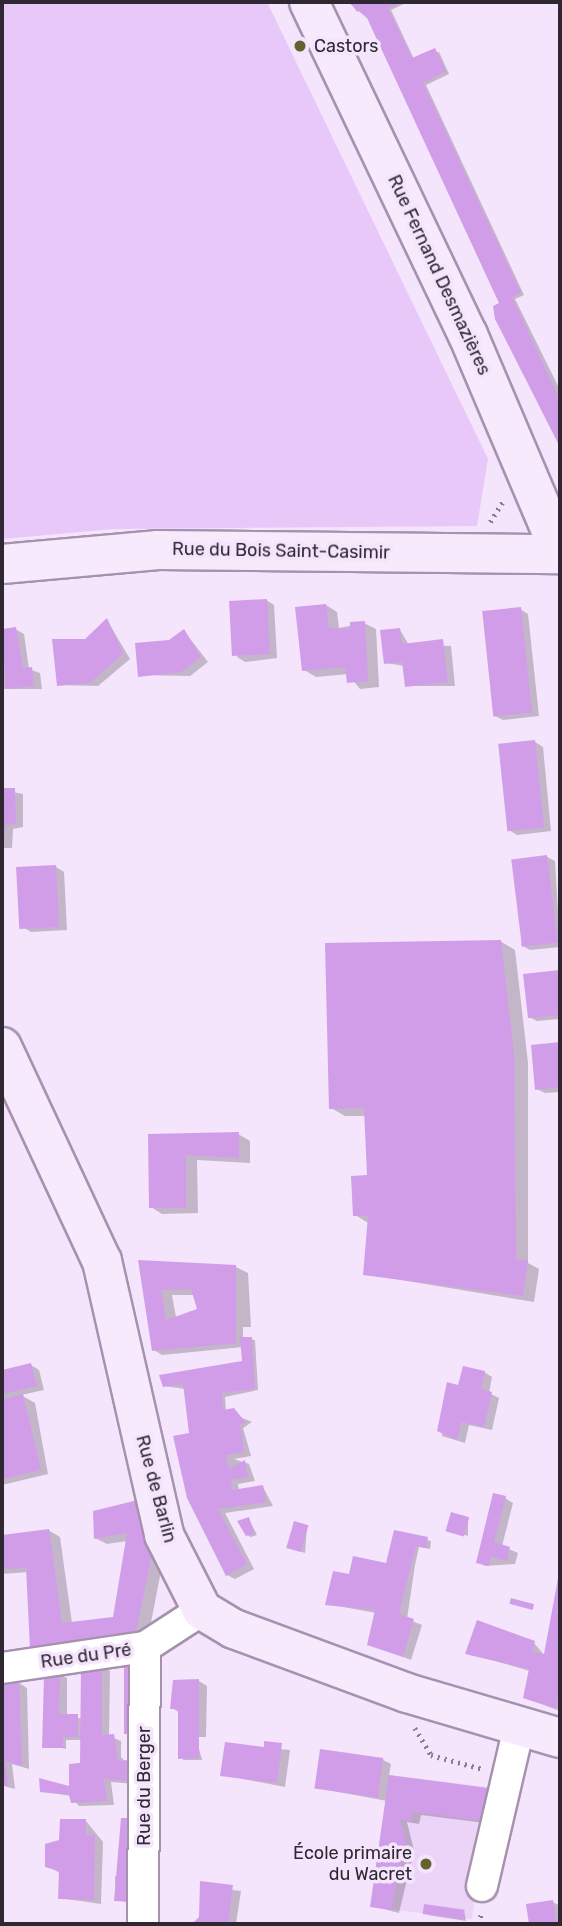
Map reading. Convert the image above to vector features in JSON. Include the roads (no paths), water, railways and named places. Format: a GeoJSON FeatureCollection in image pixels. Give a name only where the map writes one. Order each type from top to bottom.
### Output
{"type":"FeatureCollection","features":[{"type":"Feature","properties":{"kind":"street","name":"Rue Fernand Desmazières"},"geometry":{"type":"LineString","coordinates":[[309,2],[457,311],[560,553]]}},
{"type":"Feature","properties":{"kind":"street","name":"Rue du Bois Saint-Casimir"},"geometry":{"type":"LineString","coordinates":[[2,564],[158,550],[560,553]]}},
{"type":"Feature","properties":{"kind":"street","name":"Rue de Barlin"},"geometry":{"type":"LineString","coordinates":[[2,1047],[102,1261],[164,1535],[202,1610]]}},
{"type":"Feature","properties":{"kind":"street","name":"Rue du Pré"},"geometry":{"type":"LineString","coordinates":[[2,1668],[145,1647],[202,1610]]}},
{"type":"Feature","properties":{"kind":"street"},"geometry":{"type":"LineString","coordinates":[[202,1610],[233,1629],[407,1693],[518,1731],[560,1738]]}},
{"type":"Feature","properties":{"kind":"street","name":"Rue du Berger"},"geometry":{"type":"LineString","coordinates":[[143,1924],[145,1647]]}},
{"type":"Feature","properties":{"kind":"street"},"geometry":{"type":"LineString","coordinates":[[482,1886],[518,1731]]}},
{"type":"Feature","properties":{"kind":"place","name":"Castors"},"geometry":{"type":"Point","coordinates":[300,46]}},
{"type":"Feature","properties":{"kind":"place","name":"École primaire du Wacret"},"geometry":{"type":"Point","coordinates":[426,1864]}}]}
